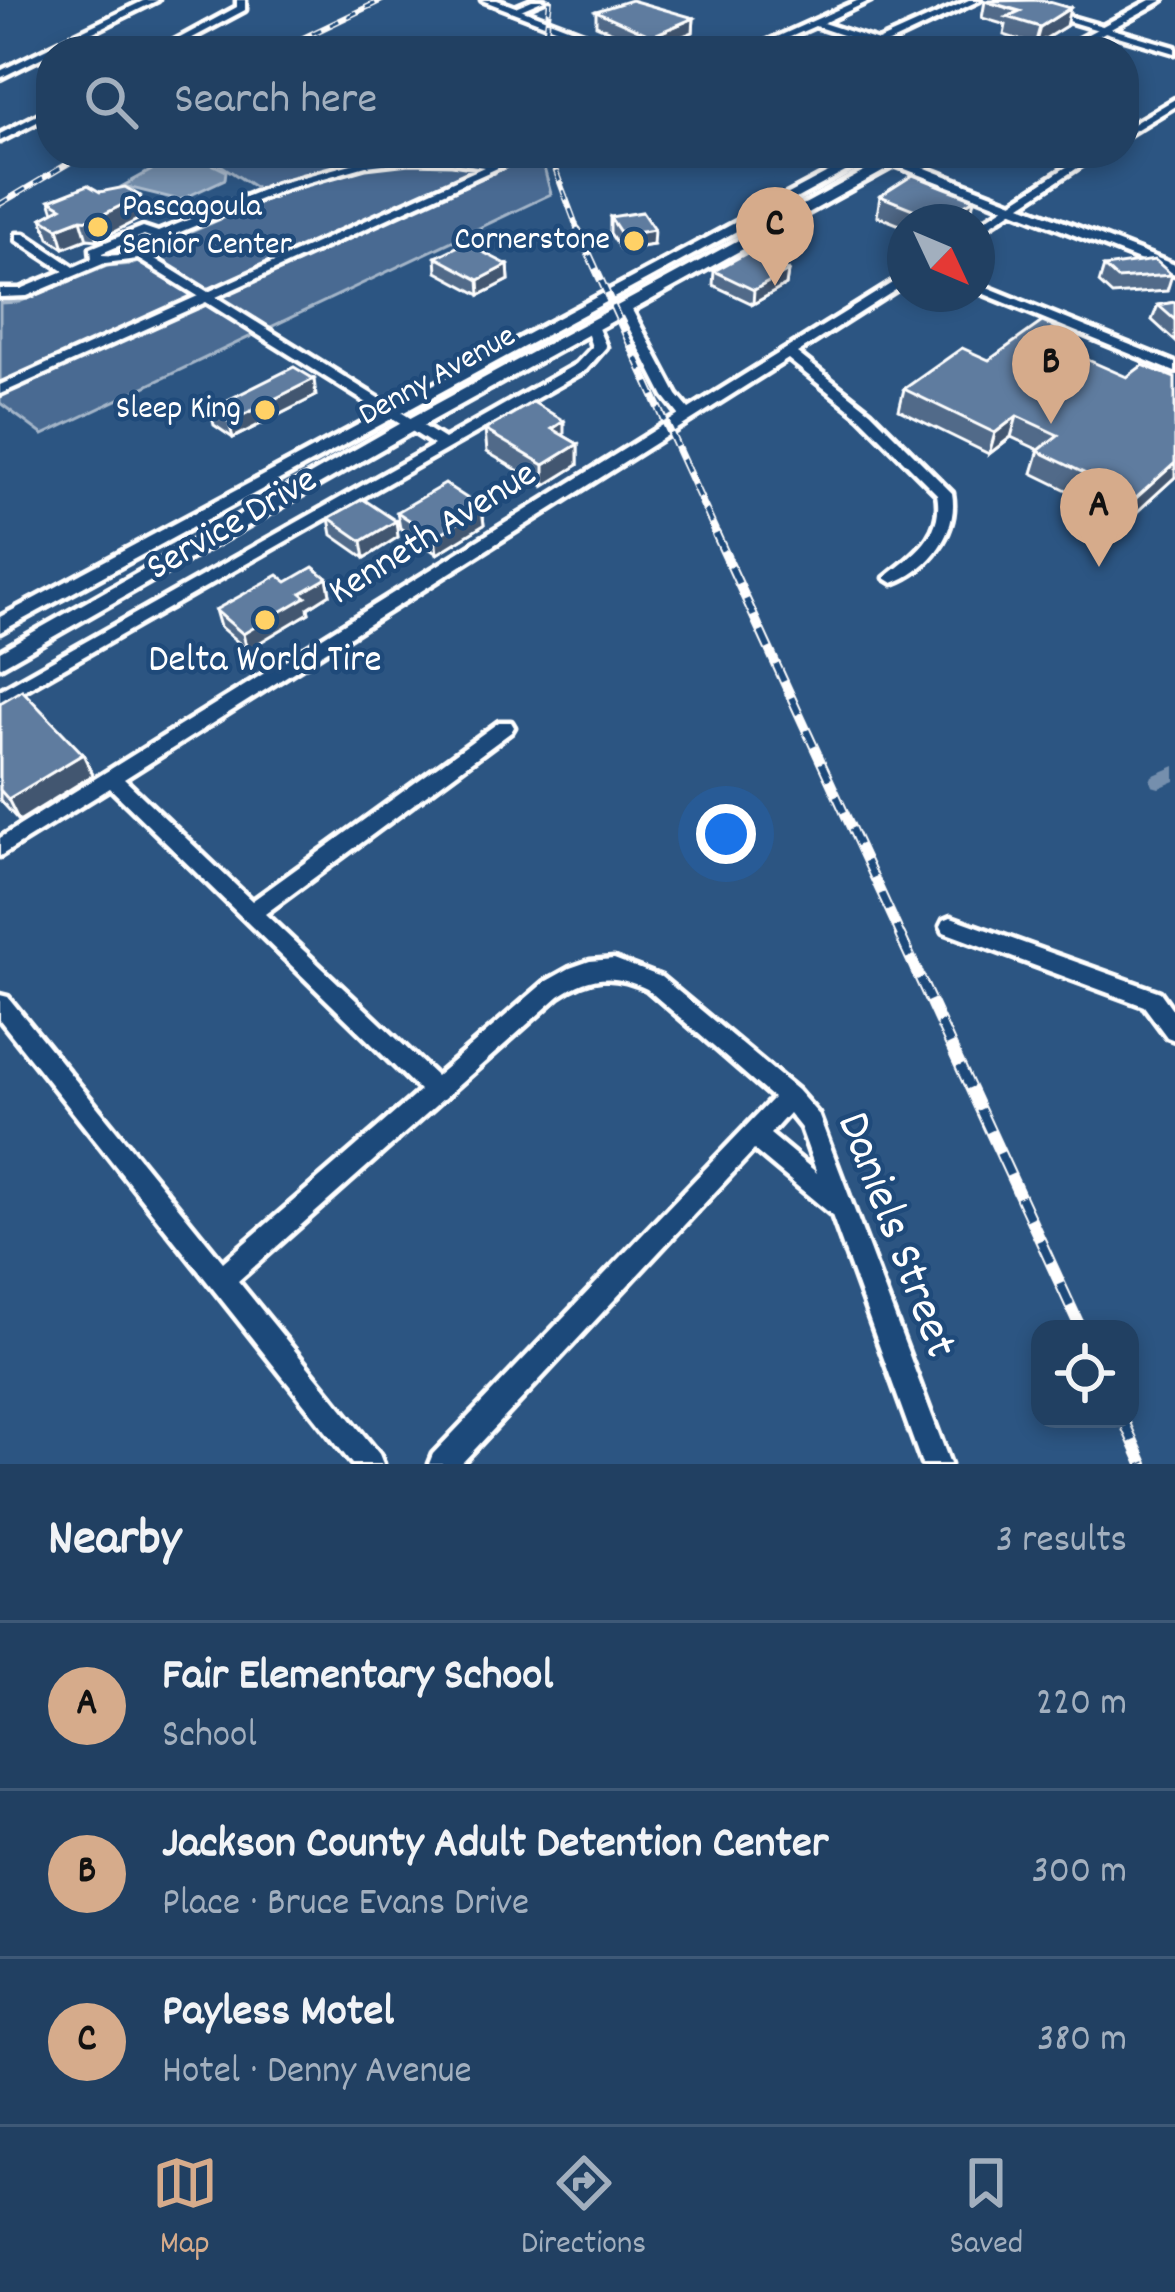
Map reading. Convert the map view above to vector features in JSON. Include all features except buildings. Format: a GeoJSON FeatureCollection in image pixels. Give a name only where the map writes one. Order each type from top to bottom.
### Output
{"type":"FeatureCollection","features":[{"type":"Feature","properties":{"kind":"main road"},"geometry":{"type":"LineString","coordinates":[[80,36],[153,0]]}},
{"type":"Feature","properties":{"kind":"main road"},"geometry":{"type":"LineString","coordinates":[[467,0],[562,36]]}},
{"type":"Feature","properties":{"kind":"main road"},"geometry":{"type":"LineString","coordinates":[[487,0],[584,36]]}},
{"type":"Feature","properties":{"kind":"main road"},"geometry":{"type":"LineString","coordinates":[[1090,36],[1158,0]]}},
{"type":"Feature","properties":{"kind":"main road"},"geometry":{"type":"LineString","coordinates":[[1122,35],[1175,5]]}},
{"type":"Feature","properties":{"kind":"main road"},"geometry":{"type":"LineString","coordinates":[[0,75],[36,57]]}},
{"type":"Feature","properties":{"kind":"main road","name":"Denny Avenue"},"geometry":{"type":"LineString","coordinates":[[0,625],[846,168]]}},
{"type":"Feature","properties":{"kind":"main road","name":"Denny Avenue"},"geometry":{"type":"LineString","coordinates":[[0,660],[411,424],[878,168]]}},
{"type":"Feature","properties":{"kind":"main road"},"geometry":{"type":"LineString","coordinates":[[934,168],[1175,270]]}},
{"type":"Feature","properties":{"kind":"main road"},"geometry":{"type":"LineString","coordinates":[[1020,202],[1170,254]]}},
{"type":"Feature","properties":{"kind":"street"},"geometry":{"type":"LineString","coordinates":[[189,36],[242,8],[241,0]]}},
{"type":"Feature","properties":{"kind":"street"},"geometry":{"type":"LineString","coordinates":[[514,10],[540,0]]}},
{"type":"Feature","properties":{"kind":"street"},"geometry":{"type":"LineString","coordinates":[[785,36],[867,0]]}},
{"type":"Feature","properties":{"kind":"street"},"geometry":{"type":"LineString","coordinates":[[896,36],[976,0]]}},
{"type":"Feature","properties":{"kind":"street"},"geometry":{"type":"LineString","coordinates":[[1002,0],[1126,36]]}},
{"type":"Feature","properties":{"kind":"street"},"geometry":{"type":"LineString","coordinates":[[815,23],[854,36]]}},
{"type":"Feature","properties":{"kind":"street"},"geometry":{"type":"LineString","coordinates":[[1139,40],[1175,50]]}},
{"type":"Feature","properties":{"kind":"street"},"geometry":{"type":"LineString","coordinates":[[1139,122],[1175,101]]}},
{"type":"Feature","properties":{"kind":"street"},"geometry":{"type":"LineString","coordinates":[[0,138],[36,119]]}},
{"type":"Feature","properties":{"kind":"street"},"geometry":{"type":"LineString","coordinates":[[0,293],[23,293],[101,260],[139,254],[159,236],[283,185],[339,168]]}},
{"type":"Feature","properties":{"kind":"street"},"geometry":{"type":"LineString","coordinates":[[0,390],[492,168]]}},
{"type":"Feature","properties":{"kind":"street"},"geometry":{"type":"LineString","coordinates":[[995,218],[1072,168]]}},
{"type":"Feature","properties":{"kind":"street"},"geometry":{"type":"LineString","coordinates":[[101,260],[95,250],[118,238],[143,231],[159,236]]}},
{"type":"Feature","properties":{"kind":"street"},"geometry":{"type":"LineString","coordinates":[[21,237],[74,272]]}},
{"type":"Feature","properties":{"kind":"street"},"geometry":{"type":"LineString","coordinates":[[139,254],[444,445]]}},
{"type":"Feature","properties":{"kind":"street","name":"Kenneth Avenue"},"geometry":{"type":"LineString","coordinates":[[0,848],[887,290]]}},
{"type":"Feature","properties":{"kind":"street"},"geometry":{"type":"LineString","coordinates":[[995,294],[1175,368]]}},
{"type":"Feature","properties":{"kind":"street"},"geometry":{"type":"LineString","coordinates":[[625,308],[671,396],[687,416]]}},
{"type":"Feature","properties":{"kind":"street","name":"Service Drive"},"geometry":{"type":"LineString","coordinates":[[0,698],[590,361],[599,347],[592,326]]}},
{"type":"Feature","properties":{"kind":"street"},"geometry":{"type":"LineString","coordinates":[[789,353],[865,414],[944,493],[945,521],[921,559],[892,578]]}},
{"type":"Feature","properties":{"kind":"street"},"geometry":{"type":"LineString","coordinates":[[254,911],[505,727]]}},
{"type":"Feature","properties":{"kind":"street"},"geometry":{"type":"LineString","coordinates":[[110,777],[437,1092],[220,1281]]}},
{"type":"Feature","properties":{"kind":"street"},"geometry":{"type":"LineString","coordinates":[[951,926],[1152,999],[1175,1030]]}},
{"type":"Feature","properties":{"kind":"street","name":"Daniels Street"},"geometry":{"type":"LineString","coordinates":[[437,1092],[571,976],[608,965],[631,970],[654,983],[790,1097],[810,1122],[936,1464]]}},
{"type":"Feature","properties":{"kind":"street"},"geometry":{"type":"LineString","coordinates":[[0,1004],[369,1464]]}},
{"type":"Feature","properties":{"kind":"street"},"geometry":{"type":"LineString","coordinates":[[443,1464],[790,1097]]}},
{"type":"Feature","properties":{"kind":"street"},"geometry":{"type":"LineString","coordinates":[[754,1136],[843,1210]]}},
{"type":"Feature","properties":{"kind":"shaded area"},"geometry":{"type":"Polygon","coordinates":[[[156,168],[226,171],[225,179],[180,200],[123,186],[156,168]]]}},
{"type":"Feature","properties":{"kind":"shaded area"},"geometry":{"type":"Polygon","coordinates":[[[225,168],[544,168],[551,194],[43,435],[0,403],[0,303],[19,302],[107,266],[133,264],[270,197],[225,168]]]}},
{"type":"Feature","properties":{"kind":"waterway"},"geometry":{"type":"LineString","coordinates":[[1159,781],[1175,773]]}},
{"type":"Feature","properties":{"kind":"railway"},"geometry":{"type":"LineString","coordinates":[[307,36],[382,0]]}},
{"type":"Feature","properties":{"kind":"railway"},"geometry":{"type":"LineString","coordinates":[[546,36],[550,0]]}},
{"type":"Feature","properties":{"kind":"railway"},"geometry":{"type":"LineString","coordinates":[[0,204],[61,168]]}},
{"type":"Feature","properties":{"kind":"railway"},"geometry":{"type":"LineString","coordinates":[[555,168],[579,233]]}},
{"type":"Feature","properties":{"kind":"railway"},"geometry":{"type":"LineString","coordinates":[[578,230],[718,537]]}},
{"type":"Feature","properties":{"kind":"railway"},"geometry":{"type":"LineString","coordinates":[[716,534],[902,938]]}},
{"type":"Feature","properties":{"kind":"railway"},"geometry":{"type":"LineString","coordinates":[[900,935],[1077,1320]]}},
{"type":"Feature","properties":{"kind":"railway"},"geometry":{"type":"LineString","coordinates":[[1127,1428],[1143,1464]]}},
{"type":"Feature","properties":{"kind":"place","name":"Pascagoula Senior Center"},"geometry":{"type":"Point","coordinates":[98,227]}},
{"type":"Feature","properties":{"kind":"place","name":"Cornerstone"},"geometry":{"type":"Point","coordinates":[634,241]}},
{"type":"Feature","properties":{"kind":"place","name":"Payless Motel"},"geometry":{"type":"Point","coordinates":[775,286]}},
{"type":"Feature","properties":{"kind":"place","name":"Sleep King"},"geometry":{"type":"Point","coordinates":[265,410]}},
{"type":"Feature","properties":{"kind":"place","name":"Jackson County Adult Detention Center"},"geometry":{"type":"Point","coordinates":[1051,424]}},
{"type":"Feature","properties":{"kind":"place","name":"Fair Elementary School"},"geometry":{"type":"Point","coordinates":[1099,567]}},
{"type":"Feature","properties":{"kind":"place","name":"Delta World Tire"},"geometry":{"type":"Point","coordinates":[265,620]}}]}
